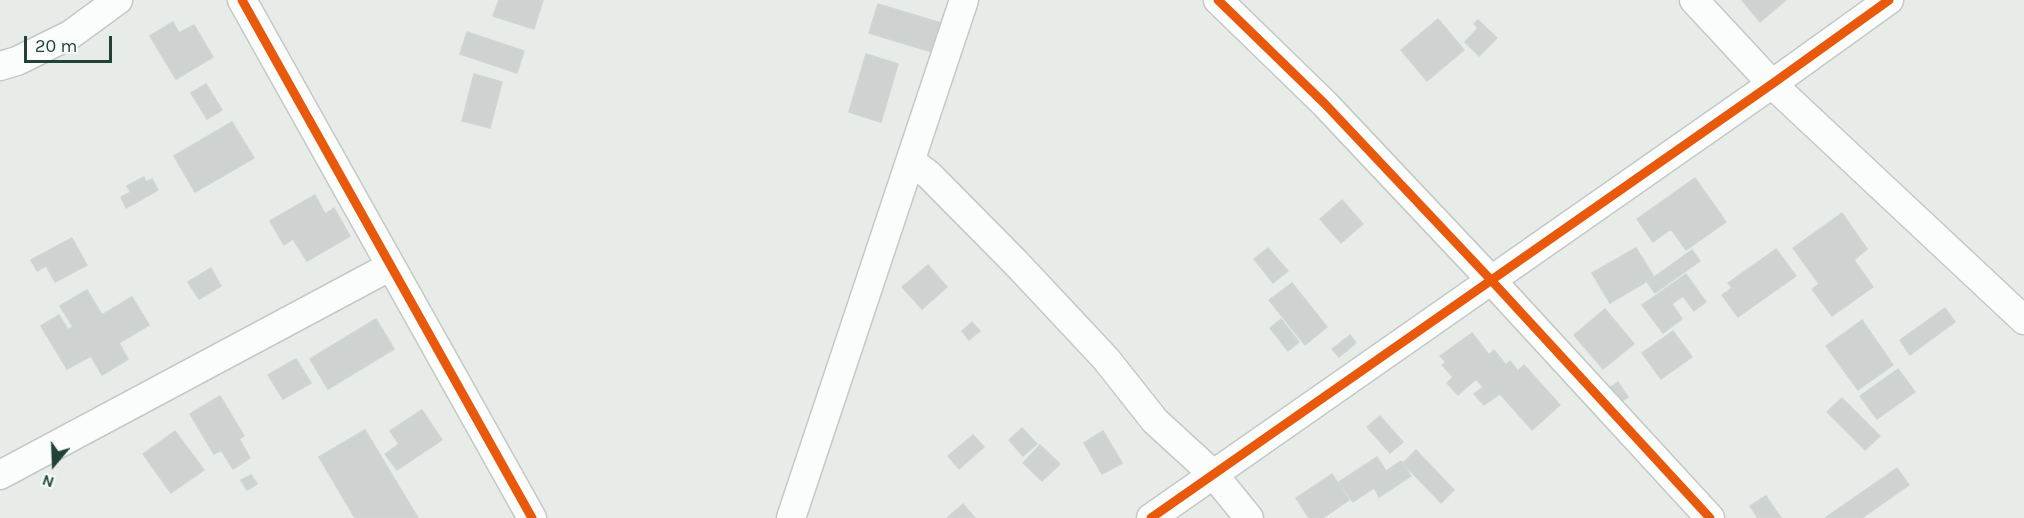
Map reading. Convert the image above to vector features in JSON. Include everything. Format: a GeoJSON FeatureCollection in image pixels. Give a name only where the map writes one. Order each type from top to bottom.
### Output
{"type":"FeatureCollection","features":[{"type":"Feature","properties":{"kind":"street"},"geometry":{"type":"LineString","coordinates":[[0,66],[16,61],[70,35],[118,0]]}},
{"type":"Feature","properties":{"kind":"street"},"geometry":{"type":"LineString","coordinates":[[242,0],[532,518]]}},
{"type":"Feature","properties":{"kind":"street"},"geometry":{"type":"LineString","coordinates":[[791,518],[964,0]]}},
{"type":"Feature","properties":{"kind":"street"},"geometry":{"type":"LineString","coordinates":[[1218,0],[1325,104],[1710,518]]}},
{"type":"Feature","properties":{"kind":"street"},"geometry":{"type":"LineString","coordinates":[[1694,0],[1772,84],[2024,320]]}},
{"type":"Feature","properties":{"kind":"street"},"geometry":{"type":"LineString","coordinates":[[1151,518],[1889,0]]}},
{"type":"Feature","properties":{"kind":"street"},"geometry":{"type":"LineString","coordinates":[[909,164],[929,175],[1017,264],[1106,359],[1155,421],[1214,475],[1249,518]]}},
{"type":"Feature","properties":{"kind":"street"},"geometry":{"type":"LineString","coordinates":[[0,475],[391,266]]}},
{"type":"Feature","properties":{"kind":"building"},"geometry":{"type":"Polygon","coordinates":[[[499,0],[543,0],[534,29],[493,16],[499,0]]]}},
{"type":"Feature","properties":{"kind":"building"},"geometry":{"type":"Polygon","coordinates":[[[1742,0],[1786,0],[1760,22],[1742,0]]]}},
{"type":"Feature","properties":{"kind":"building"},"geometry":{"type":"Polygon","coordinates":[[[878,4],[941,23],[932,52],[869,33],[878,4]]]}},
{"type":"Feature","properties":{"kind":"building"},"geometry":{"type":"Polygon","coordinates":[[[1438,19],[1464,50],[1427,81],[1401,50],[1438,19]]]}},
{"type":"Feature","properties":{"kind":"building"},"geometry":{"type":"Polygon","coordinates":[[[1478,20],[1497,38],[1479,56],[1465,42],[1478,28],[1474,24],[1478,20]]]}},
{"type":"Feature","properties":{"kind":"building"},"geometry":{"type":"Polygon","coordinates":[[[173,22],[179,33],[194,25],[213,57],[176,79],[150,36],[173,22]]]}},
{"type":"Feature","properties":{"kind":"building"},"geometry":{"type":"Polygon","coordinates":[[[467,32],[524,51],[517,73],[460,54],[467,32]]]}},
{"type":"Feature","properties":{"kind":"building"},"geometry":{"type":"Polygon","coordinates":[[[866,54],[898,64],[881,122],[849,112],[866,54]]]}},
{"type":"Feature","properties":{"kind":"building"},"geometry":{"type":"Polygon","coordinates":[[[474,74],[502,82],[490,128],[462,121],[474,74]]]}},
{"type":"Feature","properties":{"kind":"building"},"geometry":{"type":"Polygon","coordinates":[[[206,84],[222,110],[207,119],[191,93],[206,84]]]}},
{"type":"Feature","properties":{"kind":"building"},"geometry":{"type":"Polygon","coordinates":[[[232,122],[254,158],[195,192],[174,156],[232,122]]]}},
{"type":"Feature","properties":{"kind":"building"},"geometry":{"type":"Polygon","coordinates":[[[144,177],[146,182],[152,179],[158,190],[126,208],[121,197],[131,192],[127,186],[144,177]]]}},
{"type":"Feature","properties":{"kind":"building"},"geometry":{"type":"Polygon","coordinates":[[[1695,178],[1726,222],[1686,250],[1671,229],[1653,242],[1637,219],[1695,178]]]}},
{"type":"Feature","properties":{"kind":"building"},"geometry":{"type":"Polygon","coordinates":[[[315,195],[325,214],[334,208],[350,236],[307,261],[293,239],[284,245],[270,221],[315,195]]]}},
{"type":"Feature","properties":{"kind":"building"},"geometry":{"type":"Polygon","coordinates":[[[1342,200],[1363,224],[1341,243],[1320,219],[1342,200]]]}},
{"type":"Feature","properties":{"kind":"building"},"geometry":{"type":"Polygon","coordinates":[[[1842,213],[1867,249],[1854,260],[1873,287],[1832,316],[1812,289],[1819,284],[1793,248],[1842,213]]]}},
{"type":"Feature","properties":{"kind":"building"},"geometry":{"type":"Polygon","coordinates":[[[72,238],[87,265],[55,282],[46,266],[37,271],[31,260],[72,238]]]}},
{"type":"Feature","properties":{"kind":"building"},"geometry":{"type":"Polygon","coordinates":[[[1268,248],[1288,271],[1273,283],[1254,259],[1268,248]]]}},
{"type":"Feature","properties":{"kind":"building"},"geometry":{"type":"Polygon","coordinates":[[[1636,248],[1654,277],[1610,303],[1592,273],[1636,248]]]}},
{"type":"Feature","properties":{"kind":"building"},"geometry":{"type":"Polygon","coordinates":[[[1776,249],[1796,276],[1738,317],[1722,295],[1732,288],[1728,283],[1776,249]]]}},
{"type":"Feature","properties":{"kind":"building"},"geometry":{"type":"Polygon","coordinates":[[[1692,250],[1700,261],[1655,293],[1647,282],[1692,250]]]}},
{"type":"Feature","properties":{"kind":"building"},"geometry":{"type":"Polygon","coordinates":[[[928,265],[947,287],[922,309],[902,287],[928,265]]]}},
{"type":"Feature","properties":{"kind":"building"},"geometry":{"type":"Polygon","coordinates":[[[211,268],[221,286],[199,299],[188,282],[211,268]]]}},
{"type":"Feature","properties":{"kind":"building"},"geometry":{"type":"Polygon","coordinates":[[[1686,274],[1706,302],[1694,311],[1683,296],[1672,304],[1682,319],[1663,333],[1642,305],[1686,274]]]}},
{"type":"Feature","properties":{"kind":"building"},"geometry":{"type":"Polygon","coordinates":[[[1292,283],[1327,327],[1305,345],[1269,300],[1292,283]]]}},
{"type":"Feature","properties":{"kind":"building"},"geometry":{"type":"Polygon","coordinates":[[[87,290],[102,315],[132,297],[149,325],[119,343],[128,359],[102,375],[91,356],[67,369],[41,326],[59,315],[68,330],[73,327],[60,306],[87,290]]]}},
{"type":"Feature","properties":{"kind":"building"},"geometry":{"type":"Polygon","coordinates":[[[1945,308],[1955,322],[1910,355],[1900,340],[1945,308]]]}},
{"type":"Feature","properties":{"kind":"building"},"geometry":{"type":"Polygon","coordinates":[[[1605,309],[1634,344],[1603,369],[1574,335],[1605,309]]]}},
{"type":"Feature","properties":{"kind":"building"},"geometry":{"type":"Polygon","coordinates":[[[376,319],[394,349],[328,389],[310,359],[376,319]]]}},
{"type":"Feature","properties":{"kind":"building"},"geometry":{"type":"Polygon","coordinates":[[[1281,319],[1299,342],[1288,351],[1270,328],[1281,319]]]}},
{"type":"Feature","properties":{"kind":"building"},"geometry":{"type":"Polygon","coordinates":[[[1862,320],[1893,365],[1858,390],[1826,346],[1862,320]]]}},
{"type":"Feature","properties":{"kind":"building"},"geometry":{"type":"Polygon","coordinates":[[[972,322],[980,331],[969,340],[962,331],[972,322]]]}},
{"type":"Feature","properties":{"kind":"building"},"geometry":{"type":"Polygon","coordinates":[[[1673,331],[1692,357],[1661,379],[1642,353],[1673,331]]]}},
{"type":"Feature","properties":{"kind":"building"},"geometry":{"type":"Polygon","coordinates":[[[1472,333],[1489,355],[1494,350],[1506,365],[1510,361],[1518,371],[1524,365],[1560,405],[1532,430],[1500,394],[1484,405],[1474,394],[1483,387],[1476,379],[1458,395],[1447,383],[1453,377],[1442,365],[1446,362],[1440,356],[1472,333]]]}},
{"type":"Feature","properties":{"kind":"building"},"geometry":{"type":"Polygon","coordinates":[[[1350,335],[1356,343],[1339,357],[1332,349],[1350,335]]]}},
{"type":"Feature","properties":{"kind":"building"},"geometry":{"type":"Polygon","coordinates":[[[296,359],[311,383],[283,399],[268,375],[296,359]]]}},
{"type":"Feature","properties":{"kind":"building"},"geometry":{"type":"Polygon","coordinates":[[[1898,369],[1915,392],[1877,419],[1860,396],[1898,369]]]}},
{"type":"Feature","properties":{"kind":"building"},"geometry":{"type":"Polygon","coordinates":[[[1618,382],[1628,397],[1614,406],[1604,392],[1618,382]]]}},
{"type":"Feature","properties":{"kind":"building"},"geometry":{"type":"Polygon","coordinates":[[[220,396],[244,436],[239,439],[250,458],[233,469],[221,450],[214,454],[190,414],[220,396]]]}},
{"type":"Feature","properties":{"kind":"building"},"geometry":{"type":"Polygon","coordinates":[[[1842,398],[1880,436],[1865,450],[1827,412],[1842,398]]]}},
{"type":"Feature","properties":{"kind":"building"},"geometry":{"type":"Polygon","coordinates":[[[422,410],[442,440],[397,470],[385,454],[399,444],[390,431],[422,410]]]}},
{"type":"Feature","properties":{"kind":"building"},"geometry":{"type":"Polygon","coordinates":[[[1380,416],[1403,442],[1390,453],[1367,427],[1380,416]]]}},
{"type":"Feature","properties":{"kind":"building"},"geometry":{"type":"Polygon","coordinates":[[[1022,428],[1037,444],[1023,456],[1009,440],[1022,428]]]}},
{"type":"Feature","properties":{"kind":"building"},"geometry":{"type":"Polygon","coordinates":[[[365,430],[418,518],[355,518],[319,457],[365,430]]]}},
{"type":"Feature","properties":{"kind":"building"},"geometry":{"type":"Polygon","coordinates":[[[175,431],[204,470],[171,493],[143,454],[175,431]]]}},
{"type":"Feature","properties":{"kind":"building"},"geometry":{"type":"Polygon","coordinates":[[[1103,431],[1122,463],[1102,474],[1084,443],[1103,431]]]}},
{"type":"Feature","properties":{"kind":"building"},"geometry":{"type":"Polygon","coordinates":[[[973,435],[984,447],[959,469],[948,456],[973,435]]]}},
{"type":"Feature","properties":{"kind":"building"},"geometry":{"type":"Polygon","coordinates":[[[1040,445],[1060,464],[1042,481],[1023,463],[1040,445]]]}},
{"type":"Feature","properties":{"kind":"building"},"geometry":{"type":"Polygon","coordinates":[[[1416,450],[1454,490],[1441,503],[1403,463],[1416,450]]]}},
{"type":"Feature","properties":{"kind":"building"},"geometry":{"type":"Polygon","coordinates":[[[1377,457],[1386,471],[1401,461],[1411,476],[1379,497],[1374,488],[1353,502],[1339,482],[1377,457]]]}},
{"type":"Feature","properties":{"kind":"building"},"geometry":{"type":"Polygon","coordinates":[[[1897,468],[1909,485],[1862,518],[1825,518],[1897,468]]]}},
{"type":"Feature","properties":{"kind":"building"},"geometry":{"type":"Polygon","coordinates":[[[1332,474],[1349,500],[1323,518],[1309,518],[1296,498],[1332,474]]]}},
{"type":"Feature","properties":{"kind":"building"},"geometry":{"type":"Polygon","coordinates":[[[251,475],[257,484],[247,490],[241,480],[251,475]]]}},
{"type":"Feature","properties":{"kind":"building"},"geometry":{"type":"Polygon","coordinates":[[[1766,496],[1781,518],[1758,518],[1750,506],[1766,496]]]}},
{"type":"Feature","properties":{"kind":"building"},"geometry":{"type":"Polygon","coordinates":[[[963,504],[975,518],[947,518],[963,504]]]}},
{"type":"Feature","properties":{"kind":"cycle path"},"geometry":{"type":"LineString","coordinates":[[242,0],[532,518]]}},
{"type":"Feature","properties":{"kind":"cycle path"},"geometry":{"type":"LineString","coordinates":[[1218,0],[1325,104],[1710,518]]}},
{"type":"Feature","properties":{"kind":"cycle path"},"geometry":{"type":"LineString","coordinates":[[1151,518],[1889,0]]}}]}
